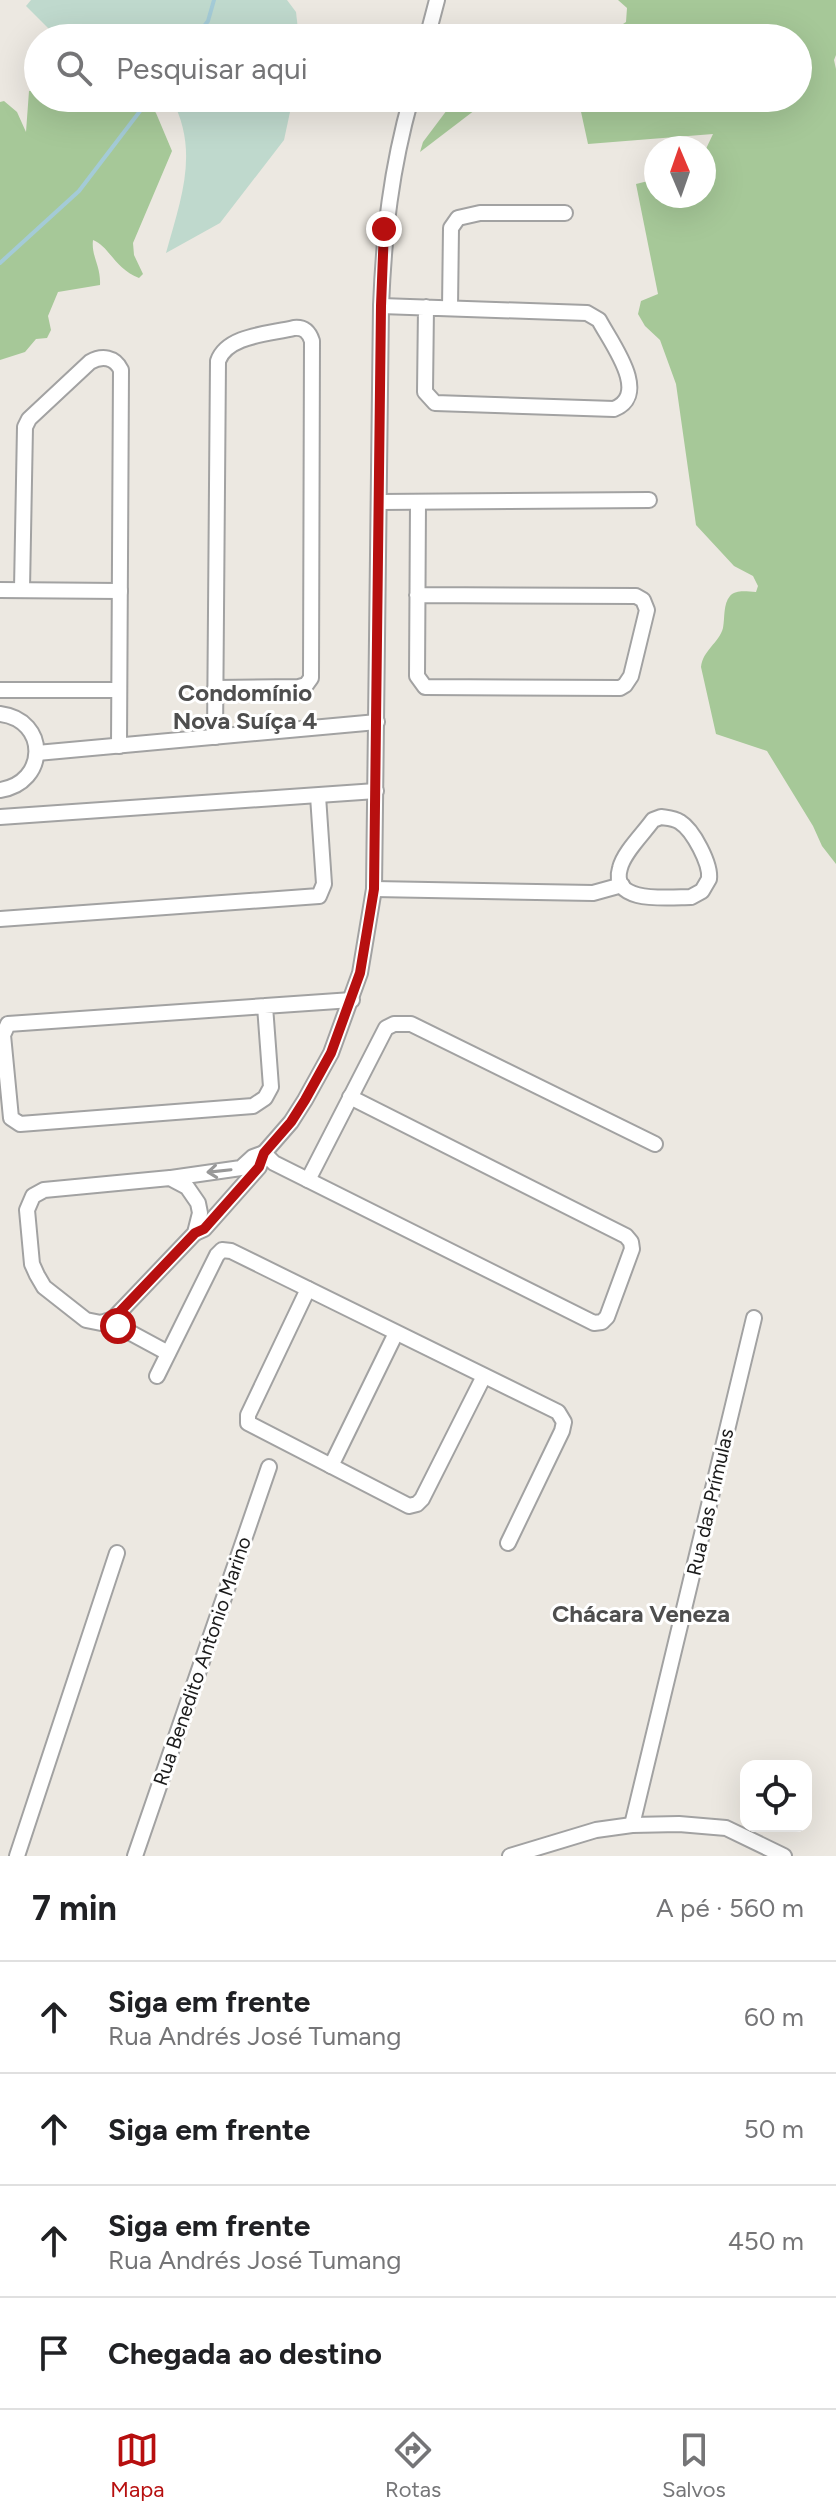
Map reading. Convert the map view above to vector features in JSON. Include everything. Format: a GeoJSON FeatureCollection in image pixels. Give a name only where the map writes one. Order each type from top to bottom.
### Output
{"type":"FeatureCollection","features":[{"type":"Feature","properties":{"kind":"street"},"geometry":{"type":"LineString","coordinates":[[431,24],[437,0]]}},
{"type":"Feature","properties":{"kind":"street"},"geometry":{"type":"LineString","coordinates":[[264,1153],[253,1157],[241,1168],[44,1190],[33,1196],[28,1205],[32,1264],[44,1287],[91,1322],[113,1319],[195,1233],[204,1229],[259,1167],[264,1153],[291,1122],[312,1088],[331,1053],[352,1000],[367,945],[374,889],[384,229],[408,112]]}},
{"type":"Feature","properties":{"kind":"street"},"geometry":{"type":"LineString","coordinates":[[450,308],[451,228],[454,221],[462,216],[480,213],[565,213]]}},
{"type":"Feature","properties":{"kind":"street"},"geometry":{"type":"LineString","coordinates":[[381,306],[426,307],[587,313],[594,315],[630,381],[629,397],[623,405],[614,409],[435,403],[425,392],[426,307]]}},
{"type":"Feature","properties":{"kind":"street"},"geometry":{"type":"LineString","coordinates":[[215,688],[299,687],[306,685],[311,678],[312,341],[302,328],[230,343],[218,361],[215,688],[215,737]]}},
{"type":"Feature","properties":{"kind":"street"},"geometry":{"type":"LineString","coordinates":[[22,589],[25,427],[29,419],[90,362],[104,358],[114,361],[121,370],[119,746]]}},
{"type":"Feature","properties":{"kind":"street"},"geometry":{"type":"LineString","coordinates":[[379,502],[649,500]]}},
{"type":"Feature","properties":{"kind":"street"},"geometry":{"type":"LineString","coordinates":[[417,595],[636,596],[643,600],[647,610],[631,676],[620,688],[429,689],[422,685],[417,676],[417,595],[418,502]]}},
{"type":"Feature","properties":{"kind":"street"},"geometry":{"type":"LineString","coordinates":[[0,590],[120,591]]}},
{"type":"Feature","properties":{"kind":"street"},"geometry":{"type":"LineString","coordinates":[[0,690],[119,690]]}},
{"type":"Feature","properties":{"kind":"street"},"geometry":{"type":"LineString","coordinates":[[0,714],[13,717],[28,728],[37,753],[26,778],[11,788],[0,790]]}},
{"type":"Feature","properties":{"kind":"street"},"geometry":{"type":"LineString","coordinates":[[37,753],[377,722]]}},
{"type":"Feature","properties":{"kind":"street"},"geometry":{"type":"LineString","coordinates":[[0,817],[376,791]]}},
{"type":"Feature","properties":{"kind":"street"},"geometry":{"type":"LineString","coordinates":[[0,919],[319,896],[324,884],[318,796]]}},
{"type":"Feature","properties":{"kind":"street"},"geometry":{"type":"LineString","coordinates":[[661,817],[684,825],[709,863],[706,886],[691,897],[639,896],[622,885],[620,865],[653,820],[661,817]]}},
{"type":"Feature","properties":{"kind":"street"},"geometry":{"type":"LineString","coordinates":[[374,889],[593,893],[622,885]]}},
{"type":"Feature","properties":{"kind":"street"},"geometry":{"type":"LineString","coordinates":[[265,1006],[271,1087],[265,1098],[253,1106],[20,1124],[11,1118],[3,1035],[8,1024],[265,1006],[352,1000]]}},
{"type":"Feature","properties":{"kind":"street"},"geometry":{"type":"LineString","coordinates":[[308,1180],[386,1028],[394,1024],[411,1024],[655,1144]]}},
{"type":"Feature","properties":{"kind":"street"},"geometry":{"type":"LineString","coordinates":[[264,1153],[274,1163],[594,1323],[602,1322],[607,1317],[632,1249],[629,1239],[350,1097]]}},
{"type":"Feature","properties":{"kind":"street"},"geometry":{"type":"LineString","coordinates":[[170,1178],[187,1187],[198,1203],[200,1213],[195,1233]]}},
{"type":"Feature","properties":{"kind":"street"},"geometry":{"type":"LineString","coordinates":[[157,1376],[217,1255],[222,1250],[231,1251],[558,1412],[564,1422],[562,1431],[508,1543]]}},
{"type":"Feature","properties":{"kind":"street"},"geometry":{"type":"LineString","coordinates":[[308,1289],[247,1421],[249,1425],[409,1506],[422,1499],[484,1376]]}},
{"type":"Feature","properties":{"kind":"street","name":"Rua das Prímulas"},"geometry":{"type":"LineString","coordinates":[[632,1825],[754,1318]]}},
{"type":"Feature","properties":{"kind":"street"},"geometry":{"type":"LineString","coordinates":[[113,1319],[118,1326],[168,1353]]}},
{"type":"Feature","properties":{"kind":"street"},"geometry":{"type":"LineString","coordinates":[[331,1466],[396,1333]]}},
{"type":"Feature","properties":{"kind":"street","name":"Rua Benedito Antonio Marino"},"geometry":{"type":"LineString","coordinates":[[135,1856],[269,1467]]}},
{"type":"Feature","properties":{"kind":"street"},"geometry":{"type":"LineString","coordinates":[[17,1856],[117,1553]]}},
{"type":"Feature","properties":{"kind":"street"},"geometry":{"type":"LineString","coordinates":[[510,1856],[596,1830],[679,1824],[726,1828],[784,1856]]}},
{"type":"Feature","properties":{"kind":"green space"},"geometry":{"type":"Polygon","coordinates":[[[31,0],[287,0],[296,12],[297,24],[44,24],[26,6],[31,0]]]}},
{"type":"Feature","properties":{"kind":"green space"},"geometry":{"type":"Polygon","coordinates":[[[618,0],[836,0],[836,864],[822,846],[767,751],[716,734],[702,661],[721,633],[730,596],[739,592],[756,592],[758,586],[753,576],[734,566],[696,525],[676,384],[660,340],[645,326],[638,314],[641,301],[658,294],[636,184],[644,182],[644,208],[716,208],[716,136],[644,136],[644,140],[588,144],[581,112],[812,112],[812,24],[623,24],[626,22],[627,8],[618,0]]]}},
{"type":"Feature","properties":{"kind":"green space"},"geometry":{"type":"Polygon","coordinates":[[[4,101],[17,112],[26,132],[27,112],[155,112],[172,151],[133,243],[134,255],[143,274],[139,278],[131,274],[93,240],[100,285],[58,292],[48,316],[51,330],[47,338],[36,339],[25,352],[0,360],[0,102],[4,101]]]}},
{"type":"Feature","properties":{"kind":"green space"},"geometry":{"type":"Polygon","coordinates":[[[178,112],[290,112],[284,140],[220,223],[166,253],[185,175],[185,137],[178,112]]]}},
{"type":"Feature","properties":{"kind":"green space"},"geometry":{"type":"Polygon","coordinates":[[[446,112],[472,112],[420,152],[423,142],[446,112]]]}},
{"type":"Feature","properties":{"kind":"waterway"},"geometry":{"type":"LineString","coordinates":[[206,24],[214,0]]}},
{"type":"Feature","properties":{"kind":"waterway"},"geometry":{"type":"LineString","coordinates":[[0,263],[79,191],[139,112]]}},
{"type":"Feature","properties":{"kind":"district","name":"Condomínio Nova Suíça 4"},"geometry":{"type":"Point","coordinates":[245,706]}},
{"type":"Feature","properties":{"kind":"district","name":"Chácara Veneza"},"geometry":{"type":"Point","coordinates":[641,1613]}},
{"type":"Feature","properties":{"kind":"route"},"geometry":{"type":"LineString","coordinates":[[118,1326],[113,1319],[195,1233],[204,1229],[259,1167],[264,1153],[291,1122],[331,1053],[352,1000],[367,945],[374,889],[384,229]]}}]}
